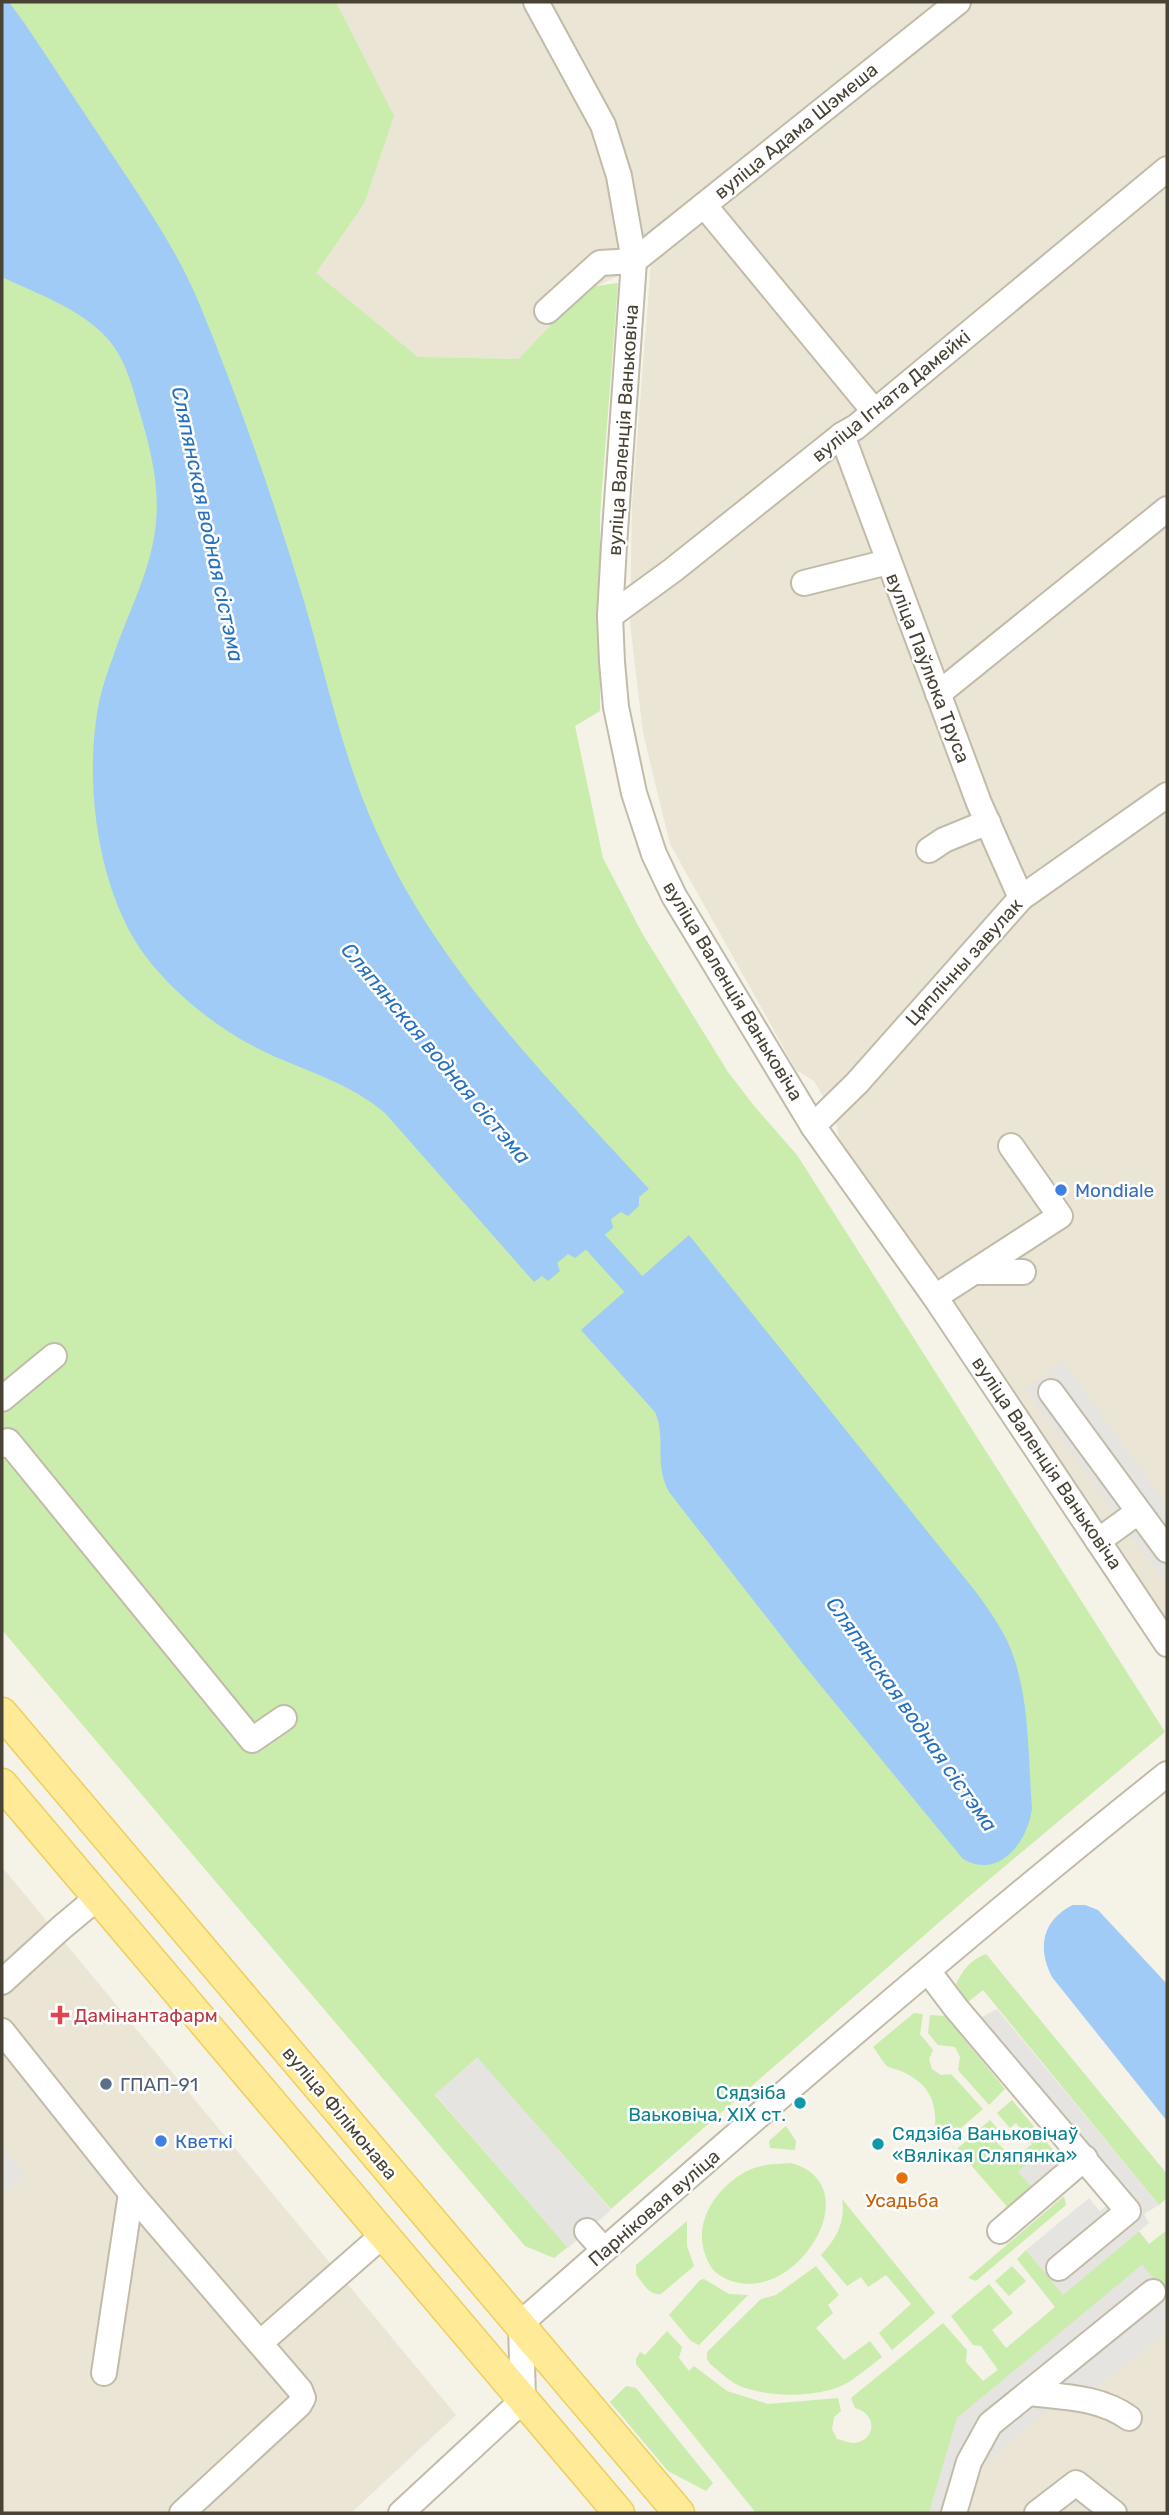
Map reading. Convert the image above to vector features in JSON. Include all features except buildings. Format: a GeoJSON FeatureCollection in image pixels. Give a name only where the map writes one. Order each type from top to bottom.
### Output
{"type":"FeatureCollection","features":[{"type":"Feature","properties":{"kind":"main road","name":"вуліца Філімонава"},"geometry":{"type":"LineString","coordinates":[[2,1713],[521,2323],[679,2513]]}},
{"type":"Feature","properties":{"kind":"main road"},"geometry":{"type":"LineString","coordinates":[[2,1784],[619,2513]]}},
{"type":"Feature","properties":{"kind":"main road"},"geometry":{"type":"LineString","coordinates":[[129,1935],[165,1906]]}},
{"type":"Feature","properties":{"kind":"street","name":"вуліца Валенція Ваньковіча"},"geometry":{"type":"LineString","coordinates":[[537,2],[603,125],[619,176],[634,261],[610,616],[616,707],[634,793],[654,854],[674,897],[813,1126],[935,1297],[1167,1644]]}},
{"type":"Feature","properties":{"kind":"street","name":"вуліца Адама Шэмеша"},"geometry":{"type":"LineString","coordinates":[[634,261],[958,2]]}},
{"type":"Feature","properties":{"kind":"street","name":"вуліца Ігната Дамейкі"},"geometry":{"type":"LineString","coordinates":[[610,616],[856,427],[1167,169]]}},
{"type":"Feature","properties":{"kind":"street"},"geometry":{"type":"LineString","coordinates":[[704,205],[874,411]]}},
{"type":"Feature","properties":{"kind":"street"},"geometry":{"type":"LineString","coordinates":[[547,311],[600,264],[634,261]]}},
{"type":"Feature","properties":{"kind":"street","name":"вуліца Паўлюка Труса"},"geometry":{"type":"LineString","coordinates":[[842,436],[938,694],[1021,898]]}},
{"type":"Feature","properties":{"kind":"street"},"geometry":{"type":"LineString","coordinates":[[938,694],[1167,509]]}},
{"type":"Feature","properties":{"kind":"street"},"geometry":{"type":"LineString","coordinates":[[804,583],[888,562]]}},
{"type":"Feature","properties":{"kind":"street","name":"Цяплічны завулак"},"geometry":{"type":"LineString","coordinates":[[813,1126],[857,1083],[1021,898],[1167,795]]}},
{"type":"Feature","properties":{"kind":"street"},"geometry":{"type":"LineString","coordinates":[[929,850],[944,840],[988,822]]}},
{"type":"Feature","properties":{"kind":"street"},"geometry":{"type":"LineString","coordinates":[[935,1297],[1060,1216],[1011,1146]]}},
{"type":"Feature","properties":{"kind":"street"},"geometry":{"type":"LineString","coordinates":[[973,1272],[1023,1272]]}},
{"type":"Feature","properties":{"kind":"street"},"geometry":{"type":"LineString","coordinates":[[2,1399],[54,1356]]}},
{"type":"Feature","properties":{"kind":"street"},"geometry":{"type":"LineString","coordinates":[[1051,1392],[1167,1550]]}},
{"type":"Feature","properties":{"kind":"street"},"geometry":{"type":"LineString","coordinates":[[2,1446],[8,1441],[252,1740],[284,1718]]}},
{"type":"Feature","properties":{"kind":"street"},"geometry":{"type":"LineString","coordinates":[[1098,1541],[1138,1512]]}},
{"type":"Feature","properties":{"kind":"street","name":"Парніковая вуліца"},"geometry":{"type":"LineString","coordinates":[[521,2323],[928,1971],[1167,1774]]}},
{"type":"Feature","properties":{"kind":"street"},"geometry":{"type":"LineString","coordinates":[[2,1982],[97,1899]]}},
{"type":"Feature","properties":{"kind":"street"},"geometry":{"type":"LineString","coordinates":[[928,1971],[956,2008],[1128,2211],[1059,2268]]}},
{"type":"Feature","properties":{"kind":"street"},"geometry":{"type":"LineString","coordinates":[[2,2031],[131,2193],[300,2390],[303,2398],[299,2405],[182,2513]]}},
{"type":"Feature","properties":{"kind":"street"},"geometry":{"type":"LineString","coordinates":[[1000,2231],[1085,2158]]}},
{"type":"Feature","properties":{"kind":"street"},"geometry":{"type":"LineString","coordinates":[[104,2373],[131,2193]]}},
{"type":"Feature","properties":{"kind":"street"},"geometry":{"type":"LineString","coordinates":[[587,2231],[604,2250]]}},
{"type":"Feature","properties":{"kind":"street"},"geometry":{"type":"LineString","coordinates":[[260,2343],[383,2235]]}},
{"type":"Feature","properties":{"kind":"street"},"geometry":{"type":"LineString","coordinates":[[954,2513],[970,2462],[989,2424],[1153,2292]]}},
{"type":"Feature","properties":{"kind":"street"},"geometry":{"type":"LineString","coordinates":[[401,2513],[523,2400],[521,2323]]}},
{"type":"Feature","properties":{"kind":"street"},"geometry":{"type":"LineString","coordinates":[[1029,2393],[1097,2402],[1129,2417]]}},
{"type":"Feature","properties":{"kind":"street"},"geometry":{"type":"LineString","coordinates":[[1037,2513],[1076,2483],[1114,2513]]}},
{"type":"Feature","properties":{"kind":"shaded area"},"geometry":{"type":"Polygon","coordinates":[[[336,2],[1167,2],[1167,1630],[839,1138],[835,1117],[814,1081],[796,1070],[670,844],[643,733],[630,623],[632,505],[651,262],[596,286],[557,319],[518,359],[418,357],[316,273],[364,204],[393,116],[336,2]]]}},
{"type":"Feature","properties":{"kind":"shaded area"},"geometry":{"type":"Polygon","coordinates":[[[1063,1361],[1167,1505],[1167,1586],[1025,1389],[1063,1361]]]}},
{"type":"Feature","properties":{"kind":"shaded area"},"geometry":{"type":"Polygon","coordinates":[[[2,1867],[456,2415],[351,2513],[2,2513],[2,1867]]]}},
{"type":"Feature","properties":{"kind":"shaded area"},"geometry":{"type":"Polygon","coordinates":[[[997,2009],[1159,2205],[1144,2214],[1149,2223],[1063,2295],[1026,2250],[1089,2198],[1100,2211],[1124,2191],[980,2018],[997,2009]]]}},
{"type":"Feature","properties":{"kind":"shaded area"},"geometry":{"type":"Polygon","coordinates":[[[478,2058],[611,2210],[568,2248],[435,2094],[478,2058]]]}},
{"type":"Feature","properties":{"kind":"shaded area"},"geometry":{"type":"Polygon","coordinates":[[[2,2148],[24,2173],[2,2197],[2,2148]]]}},
{"type":"Feature","properties":{"kind":"shaded area"},"geometry":{"type":"Polygon","coordinates":[[[1045,2149],[1066,2173],[1040,2196],[1018,2172],[1045,2149]]]}},
{"type":"Feature","properties":{"kind":"shaded area"},"geometry":{"type":"Polygon","coordinates":[[[1149,2245],[1167,2271],[1167,2513],[915,2513],[942,2416],[1149,2245]]]}},
{"type":"Feature","properties":{"kind":"shaded area"},"geometry":{"type":"Polygon","coordinates":[[[1142,2265],[1167,2294],[1167,2332],[1089,2394],[1074,2389],[977,2470],[968,2513],[929,2513],[957,2418],[1142,2265]]]}},
{"type":"Feature","properties":{"kind":"shaded area"},"geometry":{"type":"Polygon","coordinates":[[[1084,2470],[1133,2513],[1080,2513],[1087,2504],[1071,2507],[1084,2470]]]}},
{"type":"Feature","properties":{"kind":"green space"},"geometry":{"type":"Polygon","coordinates":[[[2,2],[336,2],[394,116],[364,204],[316,273],[418,357],[518,359],[557,319],[596,286],[618,283],[600,515],[600,711],[575,726],[603,858],[642,933],[728,1072],[797,1155],[1165,1732],[967,1898],[611,2209],[477,2058],[435,2095],[568,2247],[554,2258],[525,2246],[2,1630],[2,2]]]}},
{"type":"Feature","properties":{"kind":"green space"},"geometry":{"type":"Polygon","coordinates":[[[986,1954],[1167,2174],[1167,2198],[1159,2205],[983,1990],[968,2002],[956,1984],[968,1966],[986,1954]]]}},
{"type":"Feature","properties":{"kind":"green space"},"geometry":{"type":"Polygon","coordinates":[[[914,2013],[923,2014],[920,2034],[933,2050],[929,2059],[932,2069],[941,2075],[951,2074],[983,2109],[948,2139],[935,2126],[934,2108],[929,2093],[911,2076],[887,2066],[873,2047],[914,2013]]]}},
{"type":"Feature","properties":{"kind":"green space"},"geometry":{"type":"Polygon","coordinates":[[[930,2015],[945,2016],[1005,2089],[989,2105],[958,2070],[960,2057],[955,2047],[938,2045],[928,2033],[930,2015]]]}},
{"type":"Feature","properties":{"kind":"green space"},"geometry":{"type":"Polygon","coordinates":[[[1012,2100],[1063,2162],[1060,2166],[1045,2149],[1019,2171],[1034,2188],[1010,2210],[957,2149],[990,2120],[1003,2135],[996,2141],[1013,2160],[1032,2144],[1016,2123],[1010,2128],[997,2113],[1012,2100]]]}},
{"type":"Feature","properties":{"kind":"green space"},"geometry":{"type":"Polygon","coordinates":[[[786,2126],[796,2141],[795,2150],[770,2148],[769,2141],[786,2126]]]}},
{"type":"Feature","properties":{"kind":"green space"},"geometry":{"type":"Polygon","coordinates":[[[791,2163],[815,2177],[825,2197],[823,2221],[812,2245],[793,2266],[770,2280],[744,2284],[718,2274],[708,2261],[702,2239],[706,2216],[717,2196],[750,2169],[791,2163]]]}},
{"type":"Feature","properties":{"kind":"green space"},"geometry":{"type":"Polygon","coordinates":[[[1064,2196],[1066,2205],[976,2281],[968,2278],[1064,2196]]]}},
{"type":"Feature","properties":{"kind":"green space"},"geometry":{"type":"Polygon","coordinates":[[[842,2199],[935,2313],[892,2350],[879,2333],[911,2304],[886,2275],[868,2287],[861,2277],[847,2286],[821,2255],[839,2230],[843,2215],[842,2199]]]}},
{"type":"Feature","properties":{"kind":"green space"},"geometry":{"type":"Polygon","coordinates":[[[687,2221],[687,2246],[694,2266],[661,2294],[653,2293],[636,2274],[636,2265],[687,2221]]]}},
{"type":"Feature","properties":{"kind":"green space"},"geometry":{"type":"Polygon","coordinates":[[[1167,2230],[1167,2294],[1142,2265],[957,2418],[929,2513],[756,2513],[636,2364],[640,2352],[645,2355],[667,2331],[682,2347],[679,2358],[689,2371],[694,2366],[727,2391],[768,2404],[838,2398],[841,2411],[834,2417],[832,2429],[837,2439],[852,2443],[861,2441],[870,2433],[871,2421],[855,2408],[851,2398],[943,2323],[967,2350],[966,2362],[983,2381],[998,2370],[981,2346],[973,2345],[951,2316],[989,2284],[1013,2313],[992,2330],[1006,2348],[1055,2307],[1017,2259],[1026,2250],[1063,2294],[1139,2231],[1149,2244],[1167,2230]]]}},
{"type":"Feature","properties":{"kind":"green space"},"geometry":{"type":"Polygon","coordinates":[[[816,2266],[839,2295],[828,2305],[833,2313],[816,2328],[844,2360],[870,2341],[882,2357],[836,2388],[794,2395],[765,2393],[740,2386],[710,2364],[707,2352],[761,2299],[776,2295],[816,2266]]]}},
{"type":"Feature","properties":{"kind":"green space"},"geometry":{"type":"Polygon","coordinates":[[[1012,2266],[1026,2281],[1009,2296],[995,2281],[1012,2266]]]}},
{"type":"Feature","properties":{"kind":"green space"},"geometry":{"type":"Polygon","coordinates":[[[704,2279],[729,2294],[748,2295],[699,2345],[691,2341],[669,2315],[700,2280],[704,2279]]]}},
{"type":"Feature","properties":{"kind":"green space"},"geometry":{"type":"Polygon","coordinates":[[[626,2386],[636,2388],[713,2483],[706,2491],[668,2471],[610,2402],[626,2386]]]}},
{"type":"Feature","properties":{"kind":"water"},"geometry":{"type":"Polygon","coordinates":[[[2,2],[9,2],[36,40],[147,208],[190,283],[228,376],[268,488],[353,771],[374,826],[399,877],[428,926],[496,1018],[649,1189],[639,1197],[639,1206],[628,1216],[621,1212],[611,1219],[613,1228],[602,1237],[594,1234],[585,1241],[587,1249],[575,1258],[568,1254],[557,1263],[560,1271],[548,1281],[542,1276],[534,1282],[385,1113],[371,1102],[343,1086],[233,1035],[186,1000],[147,958],[130,932],[117,903],[106,871],[94,804],[94,738],[104,682],[143,579],[152,547],[157,515],[156,485],[134,391],[113,346],[84,318],[2,277],[2,2]]]}},
{"type":"Feature","properties":{"kind":"water"},"geometry":{"type":"Polygon","coordinates":[[[689,1235],[976,1592],[1007,1640],[1023,1694],[1032,1808],[1025,1833],[1018,1845],[1000,1861],[988,1865],[963,1859],[803,1664],[669,1492],[662,1471],[660,1432],[655,1412],[581,1330],[689,1235]]]}},
{"type":"Feature","properties":{"kind":"water"},"geometry":{"type":"Polygon","coordinates":[[[1073,1905],[1085,1905],[1098,1910],[1167,1984],[1167,2121],[1052,1977],[1047,1966],[1045,1936],[1055,1918],[1073,1905]]]}},
{"type":"Feature","properties":{"kind":"waterway","name":"Сляпянская водная сістэма"},"geometry":{"type":"LineString","coordinates":[[569,1213],[655,1308]]}},
{"type":"Feature","properties":{"kind":"place","name":"Mondiale"},"geometry":{"type":"Point","coordinates":[1061,1190]}},
{"type":"Feature","properties":{"kind":"place","name":"Дамінантафарм"},"geometry":{"type":"Point","coordinates":[60,2015]}},
{"type":"Feature","properties":{"kind":"place","name":"ГПАП-91"},"geometry":{"type":"Point","coordinates":[106,2084]}},
{"type":"Feature","properties":{"kind":"place","name":"Сядзіба Ваьковіча, XIX ст."},"geometry":{"type":"Point","coordinates":[800,2103]}},
{"type":"Feature","properties":{"kind":"place","name":"Кветкі"},"geometry":{"type":"Point","coordinates":[161,2141]}},
{"type":"Feature","properties":{"kind":"place","name":"Сядзіба Ваньковічаў «Вялікая Сляпянка»"},"geometry":{"type":"Point","coordinates":[878,2144]}},
{"type":"Feature","properties":{"kind":"place","name":"Усадьба"},"geometry":{"type":"Point","coordinates":[902,2178]}}]}
